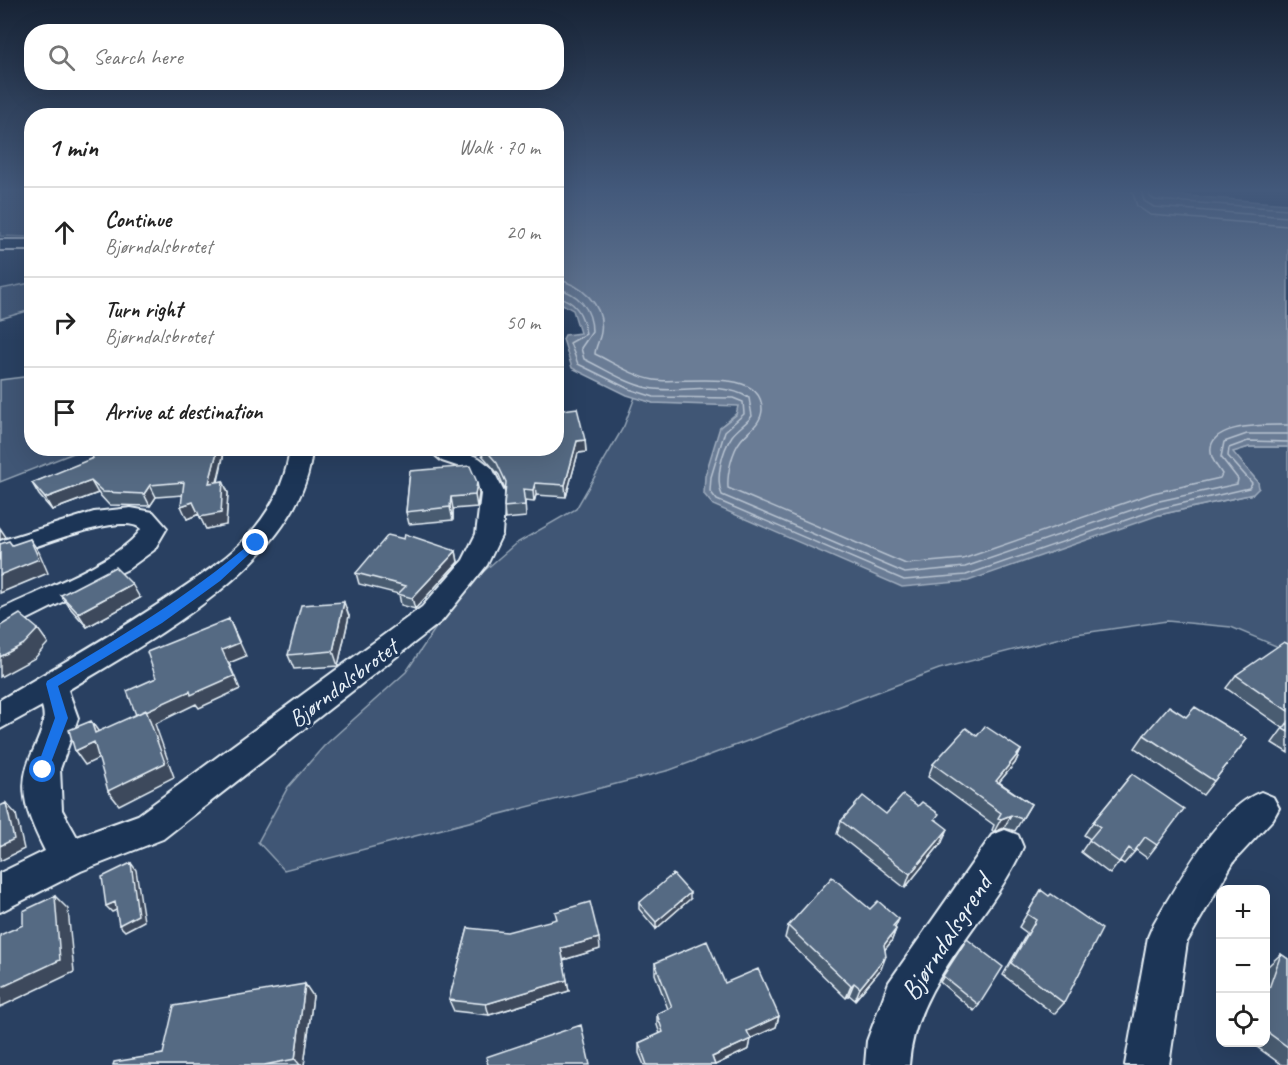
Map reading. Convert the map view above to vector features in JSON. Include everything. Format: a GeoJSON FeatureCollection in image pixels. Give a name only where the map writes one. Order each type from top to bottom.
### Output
{"type":"FeatureCollection","features":[{"type":"Feature","properties":{"kind":"street"},"geometry":{"type":"LineString","coordinates":[[0,245],[24,245]]}},
{"type":"Feature","properties":{"kind":"street"},"geometry":{"type":"LineString","coordinates":[[0,716],[158,620],[216,578],[256,543],[294,484],[301,456]]}},
{"type":"Feature","properties":{"kind":"street","name":"Bjørndalsbrotet"},"geometry":{"type":"LineString","coordinates":[[0,892],[68,858],[150,827],[432,614],[474,565],[489,534],[493,494],[484,473],[471,463],[450,456]]}},
{"type":"Feature","properties":{"kind":"street"},"geometry":{"type":"LineString","coordinates":[[0,550],[82,524],[122,517],[143,518],[154,528],[145,544],[119,563],[0,622]]}},
{"type":"Feature","properties":{"kind":"street"},"geometry":{"type":"LineString","coordinates":[[51,684],[62,718],[43,770],[44,812],[68,858]]}},
{"type":"Feature","properties":{"kind":"street"},"geometry":{"type":"LineString","coordinates":[[1148,1065],[1168,937],[1221,849],[1261,808]]}},
{"type":"Feature","properties":{"kind":"street","name":"Bjørndalsgrend"},"geometry":{"type":"LineString","coordinates":[[887,1065],[889,1041],[904,997],[1005,847]]}},
{"type":"Feature","properties":{"kind":"shaded area"},"geometry":{"type":"Polygon","coordinates":[[[24,284],[24,312],[0,319],[0,289],[24,284]]]}},
{"type":"Feature","properties":{"kind":"shaded area"},"geometry":{"type":"Polygon","coordinates":[[[24,377],[24,456],[66,456],[0,482],[0,380],[24,377]]]}},
{"type":"Feature","properties":{"kind":"shaded area"},"geometry":{"type":"Polygon","coordinates":[[[635,397],[653,403],[732,404],[739,406],[739,411],[720,427],[1159,515],[1253,494],[1258,482],[1232,452],[1249,447],[1288,447],[1288,651],[1231,627],[1167,621],[1076,634],[939,669],[670,770],[284,870],[258,842],[288,787],[324,746],[406,672],[460,592],[515,544],[576,509],[624,426],[635,397]]]}},
{"type":"Feature","properties":{"kind":"water"},"geometry":{"type":"Polygon","coordinates":[[[564,241],[1288,241],[1288,447],[1249,447],[1233,452],[1258,482],[1259,488],[1253,494],[1159,515],[968,581],[902,587],[713,505],[704,494],[705,476],[720,427],[736,415],[738,406],[653,403],[627,395],[572,368],[564,337],[580,333],[573,310],[564,305],[564,241]]]}},
{"type":"Feature","properties":{"kind":"building"},"geometry":{"type":"Polygon","coordinates":[[[577,408],[585,440],[577,441],[565,485],[535,483],[533,490],[523,489],[525,505],[504,507],[506,482],[491,456],[564,456],[564,410],[577,408]]]}},
{"type":"Feature","properties":{"kind":"building"},"geometry":{"type":"Polygon","coordinates":[[[92,456],[216,456],[209,483],[223,481],[221,513],[200,517],[193,502],[181,506],[184,482],[150,485],[144,494],[103,492],[91,481],[45,498],[32,483],[93,458],[92,456]]]}},
{"type":"Feature","properties":{"kind":"building"},"geometry":{"type":"Polygon","coordinates":[[[470,466],[477,482],[475,495],[451,497],[450,507],[406,512],[410,471],[470,466]]]}},
{"type":"Feature","properties":{"kind":"building"},"geometry":{"type":"Polygon","coordinates":[[[405,534],[456,551],[412,598],[398,594],[406,586],[356,573],[388,535],[404,539],[405,534]]]}},
{"type":"Feature","properties":{"kind":"building"},"geometry":{"type":"Polygon","coordinates":[[[30,539],[39,559],[0,575],[0,544],[9,541],[12,545],[30,539]]]}},
{"type":"Feature","properties":{"kind":"building"},"geometry":{"type":"Polygon","coordinates":[[[115,567],[132,584],[78,613],[61,595],[115,567]]]}},
{"type":"Feature","properties":{"kind":"building"},"geometry":{"type":"Polygon","coordinates":[[[344,602],[333,651],[288,655],[301,605],[344,602]]]}},
{"type":"Feature","properties":{"kind":"building"},"geometry":{"type":"Polygon","coordinates":[[[20,614],[38,629],[24,644],[0,657],[0,626],[20,614]]]}},
{"type":"Feature","properties":{"kind":"building"},"geometry":{"type":"Polygon","coordinates":[[[229,619],[239,643],[222,650],[234,676],[191,695],[190,691],[136,715],[127,691],[156,678],[147,652],[229,619]]]}},
{"type":"Feature","properties":{"kind":"building"},"geometry":{"type":"Polygon","coordinates":[[[1284,642],[1288,644],[1288,711],[1236,675],[1284,642]]]}},
{"type":"Feature","properties":{"kind":"building"},"geometry":{"type":"Polygon","coordinates":[[[1169,706],[1186,717],[1195,707],[1247,739],[1214,781],[1144,735],[1169,706]]]}},
{"type":"Feature","properties":{"kind":"building"},"geometry":{"type":"Polygon","coordinates":[[[146,710],[165,763],[108,791],[94,742],[75,751],[69,730],[91,721],[95,733],[146,710]]]}},
{"type":"Feature","properties":{"kind":"building"},"geometry":{"type":"Polygon","coordinates":[[[1288,722],[1288,732],[1283,729],[1288,722]]]}},
{"type":"Feature","properties":{"kind":"building"},"geometry":{"type":"Polygon","coordinates":[[[985,726],[1021,750],[996,781],[1031,804],[1022,819],[1011,815],[998,818],[1001,813],[933,764],[966,728],[977,736],[985,726]]]}},
{"type":"Feature","properties":{"kind":"building"},"geometry":{"type":"Polygon","coordinates":[[[1132,774],[1184,809],[1157,845],[1145,837],[1134,852],[1129,848],[1119,862],[1089,840],[1100,827],[1093,822],[1132,774]]]}},
{"type":"Feature","properties":{"kind":"building"},"geometry":{"type":"Polygon","coordinates":[[[903,795],[918,806],[922,802],[939,814],[935,819],[948,829],[910,874],[841,821],[863,796],[886,814],[903,795]]]}},
{"type":"Feature","properties":{"kind":"building"},"geometry":{"type":"Polygon","coordinates":[[[6,803],[14,839],[0,846],[0,806],[6,803]]]}},
{"type":"Feature","properties":{"kind":"building"},"geometry":{"type":"Polygon","coordinates":[[[131,863],[138,915],[119,925],[115,902],[106,906],[102,877],[131,863]]]}},
{"type":"Feature","properties":{"kind":"building"},"geometry":{"type":"Polygon","coordinates":[[[673,874],[690,893],[656,922],[639,903],[673,874]]]}},
{"type":"Feature","properties":{"kind":"building"},"geometry":{"type":"Polygon","coordinates":[[[832,877],[870,909],[878,901],[899,919],[893,926],[896,929],[884,945],[886,956],[860,988],[854,983],[851,986],[788,926],[832,877]]]}},
{"type":"Feature","properties":{"kind":"building"},"geometry":{"type":"Polygon","coordinates":[[[1041,890],[1049,896],[1051,894],[1102,929],[1064,1003],[1011,963],[1036,920],[1027,914],[1041,890]]]}},
{"type":"Feature","properties":{"kind":"building"},"geometry":{"type":"Polygon","coordinates":[[[55,896],[60,960],[0,988],[0,935],[23,925],[23,911],[55,896]]]}},
{"type":"Feature","properties":{"kind":"building"},"geometry":{"type":"Polygon","coordinates":[[[590,902],[599,938],[561,948],[567,980],[486,1004],[449,1000],[468,928],[507,932],[557,919],[555,912],[590,902]]]}},
{"type":"Feature","properties":{"kind":"building"},"geometry":{"type":"Polygon","coordinates":[[[967,939],[1003,967],[979,1005],[943,976],[967,939]]]}},
{"type":"Feature","properties":{"kind":"building"},"geometry":{"type":"Polygon","coordinates":[[[707,941],[725,983],[758,969],[779,1016],[747,1031],[751,1039],[712,1057],[715,1065],[647,1065],[639,1043],[663,1032],[657,1014],[672,1007],[655,963],[707,941]]]}},
{"type":"Feature","properties":{"kind":"building"},"geometry":{"type":"Polygon","coordinates":[[[1281,954],[1288,959],[1288,1047],[1270,1034],[1270,986],[1281,954]]]}},
{"type":"Feature","properties":{"kind":"building"},"geometry":{"type":"Polygon","coordinates":[[[305,984],[295,1059],[264,1065],[113,1065],[114,1062],[163,1054],[174,1006],[305,984]]]}},
{"type":"Feature","properties":{"kind":"building"},"geometry":{"type":"Polygon","coordinates":[[[581,1025],[590,1065],[488,1065],[486,1057],[581,1025]]]}},
{"type":"Feature","properties":{"kind":"route"},"geometry":{"type":"LineString","coordinates":[[43,770],[62,718],[51,684],[158,620],[216,578],[256,543]]}}]}
